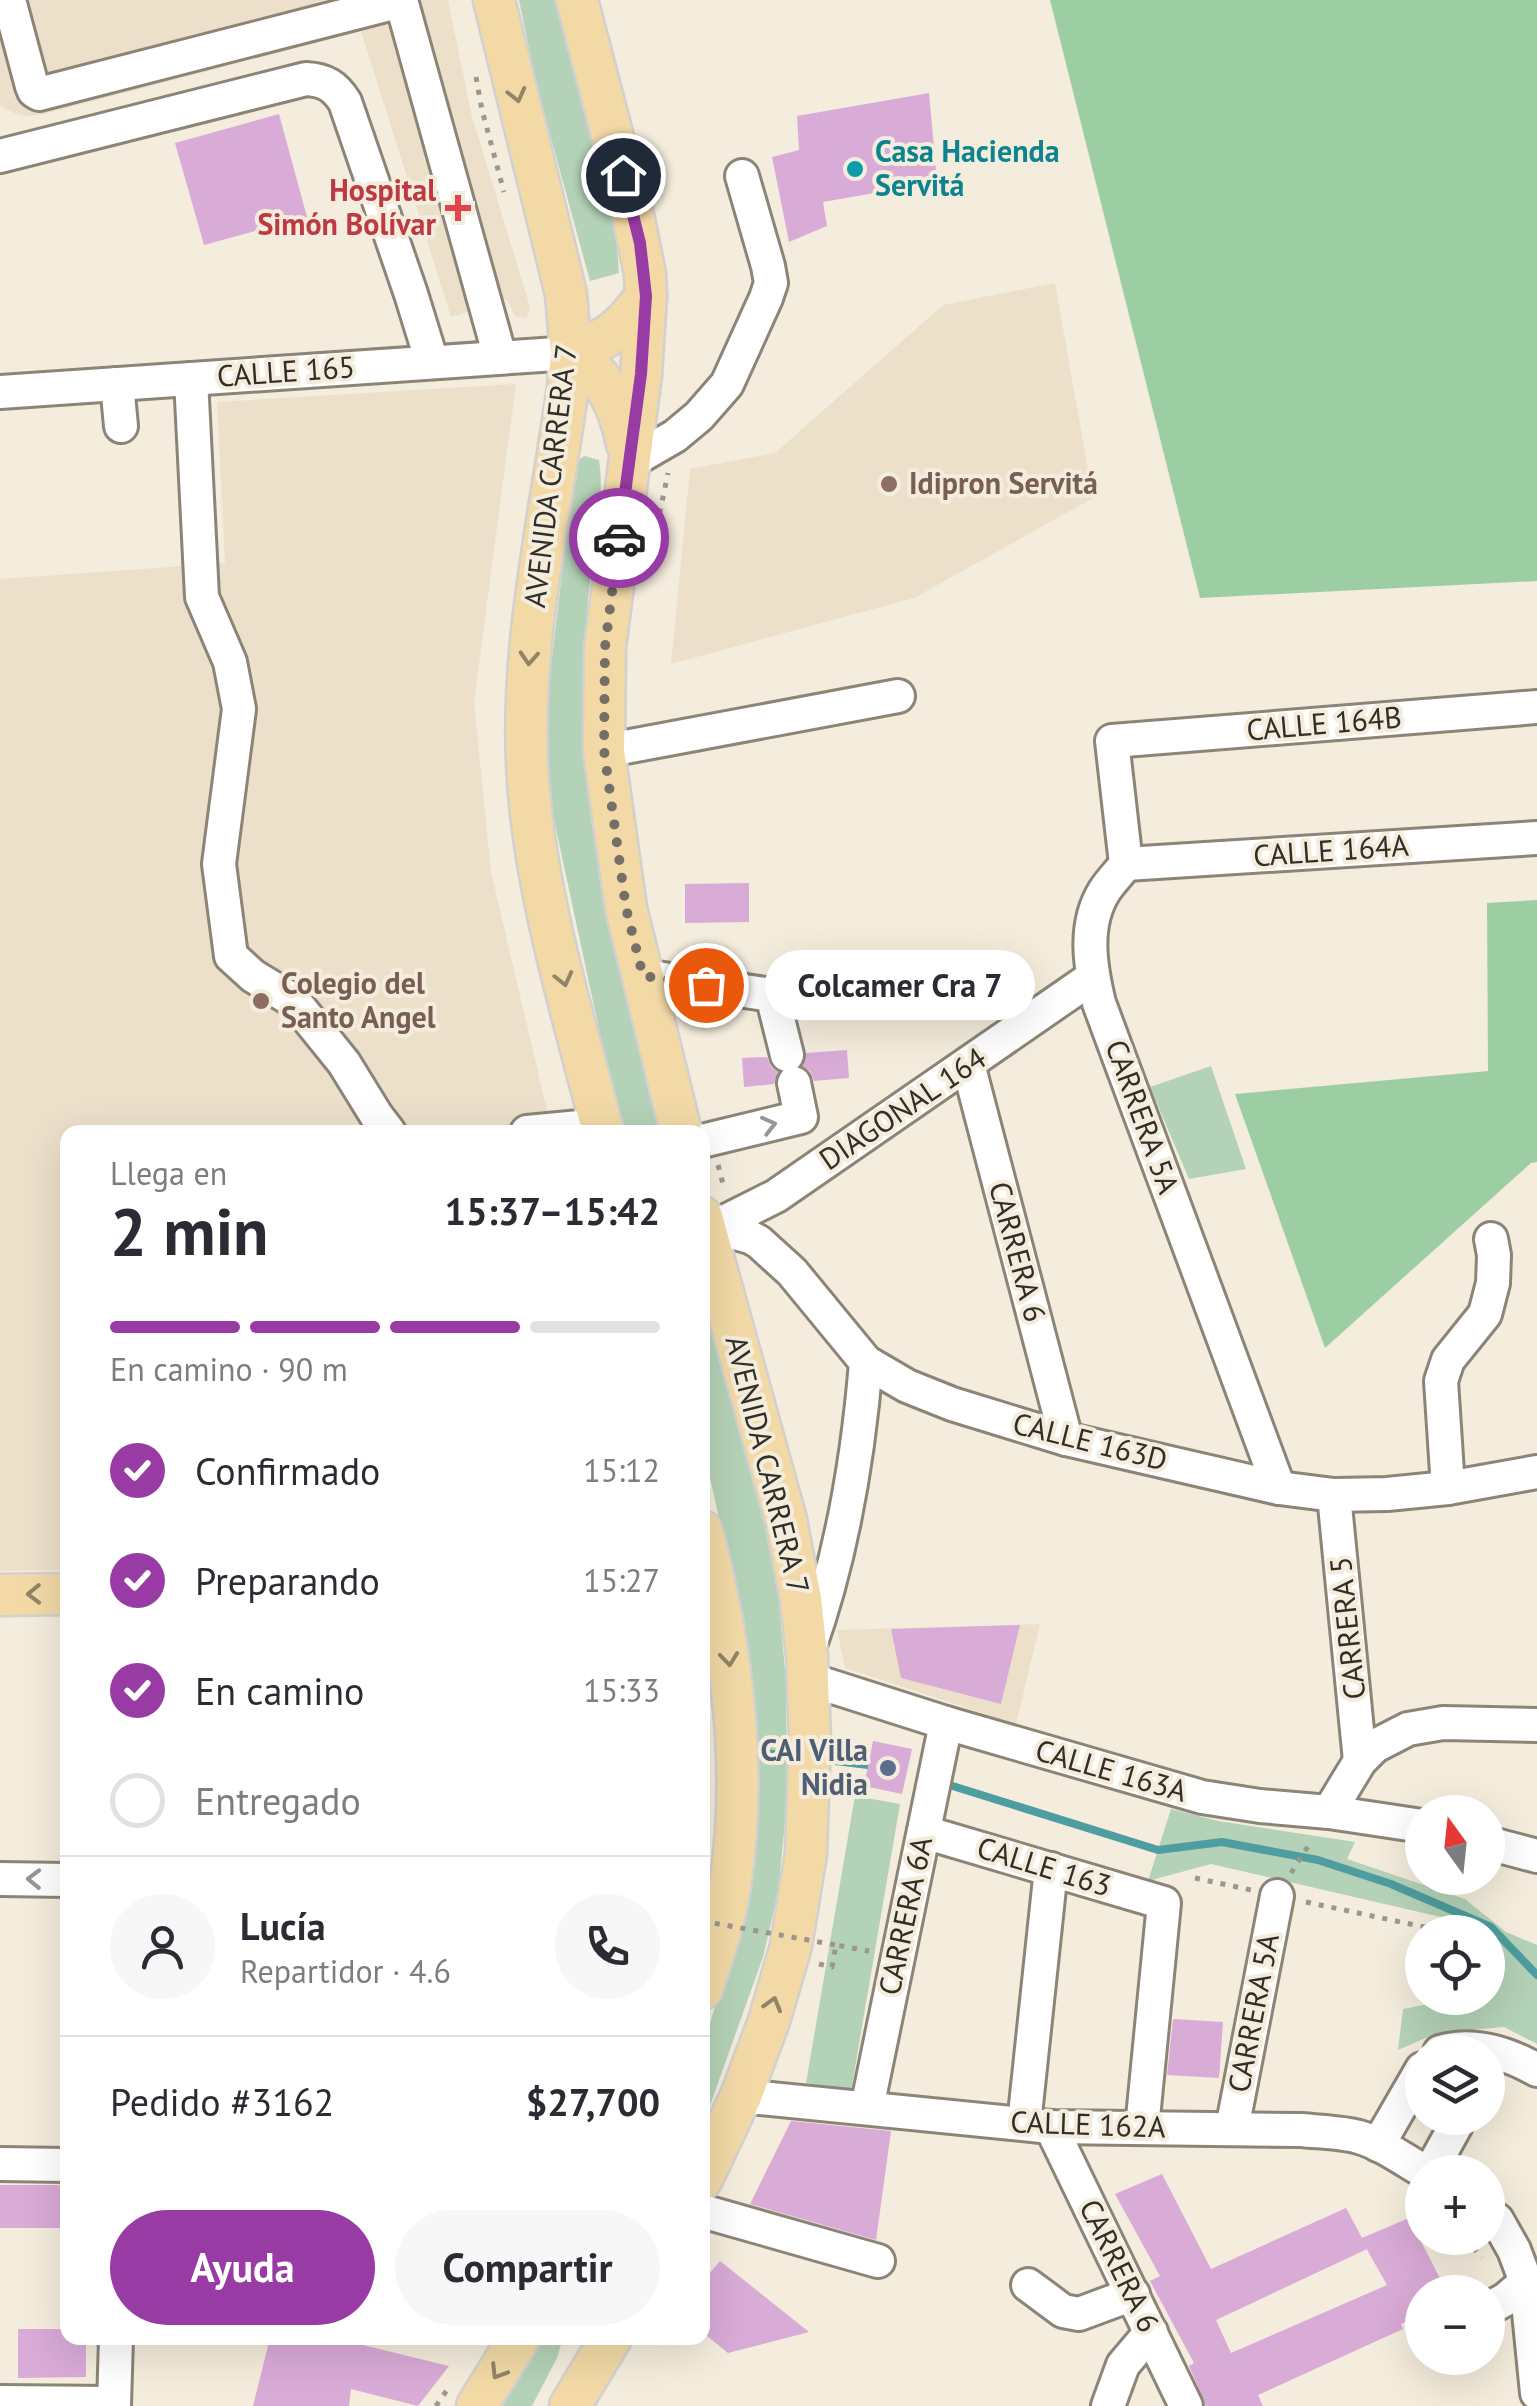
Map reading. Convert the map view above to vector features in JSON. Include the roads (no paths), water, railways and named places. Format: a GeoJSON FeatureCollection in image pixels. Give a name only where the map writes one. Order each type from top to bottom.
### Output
{"type":"FeatureCollection","features":[{"type":"Feature","properties":{"kind":"main road","name":"AVENIDA CARRERA 7"},"geometry":{"type":"LineString","coordinates":[[494,0],[566,294],[571,354],[528,652],[530,804],[560,964],[601,1125]]}},
{"type":"Feature","properties":{"kind":"main road"},"geometry":{"type":"LineString","coordinates":[[576,0],[640,243],[646,296],[641,374],[605,647],[604,750],[626,908],[643,976],[694,1125]]}},
{"type":"Feature","properties":{"kind":"main road"},"geometry":{"type":"LineString","coordinates":[[571,354],[624,325],[646,296]]}},
{"type":"Feature","properties":{"kind":"main road"},"geometry":{"type":"LineString","coordinates":[[571,354],[587,362],[608,389],[622,424],[630,462]]}},
{"type":"Feature","properties":{"kind":"main road"},"geometry":{"type":"LineString","coordinates":[[559,449],[576,437],[599,434],[621,448],[630,462]]}},
{"type":"Feature","properties":{"kind":"main road","name":"AVENIDA CARRERA 7"},"geometry":{"type":"LineString","coordinates":[[710,2163],[741,2096],[791,1946],[806,1854],[809,1801],[808,1667],[801,1599],[786,1520],[714,1222]]}},
{"type":"Feature","properties":{"kind":"main road"},"geometry":{"type":"LineString","coordinates":[[710,1591],[728,1654],[738,1813],[716,1888],[710,1931]]}},
{"type":"Feature","properties":{"kind":"main road"},"geometry":{"type":"LineString","coordinates":[[0,1595],[60,1594]]}},
{"type":"Feature","properties":{"kind":"main road"},"geometry":{"type":"LineString","coordinates":[[478,2406],[515,2345]]}},
{"type":"Feature","properties":{"kind":"main road"},"geometry":{"type":"LineString","coordinates":[[559,2406],[581,2345]]}},
{"type":"Feature","properties":{"kind":"main road"},"geometry":{"type":"LineString","coordinates":[[570,2406],[607,2345]]}},
{"type":"Feature","properties":{"kind":"street"},"geometry":{"type":"LineString","coordinates":[[10,0],[32,86],[39,94],[401,0],[500,358]]}},
{"type":"Feature","properties":{"kind":"street"},"geometry":{"type":"LineString","coordinates":[[0,156],[306,80],[330,84],[345,102],[432,362]]}},
{"type":"Feature","properties":{"kind":"street"},"geometry":{"type":"LineString","coordinates":[[630,462],[675,436],[727,384],[771,283],[742,176]]}},
{"type":"Feature","properties":{"kind":"street","name":"CALLE 165"},"geometry":{"type":"LineString","coordinates":[[0,392],[571,354]]}},
{"type":"Feature","properties":{"kind":"street"},"geometry":{"type":"LineString","coordinates":[[191,379],[202,597],[230,662],[239,709],[219,864],[231,956],[253,976],[294,1001],[344,1064],[383,1125]]}},
{"type":"Feature","properties":{"kind":"street"},"geometry":{"type":"LineString","coordinates":[[117,384],[121,426]]}},
{"type":"Feature","properties":{"kind":"street"},"geometry":{"type":"LineString","coordinates":[[604,750],[898,696]]}},
{"type":"Feature","properties":{"kind":"street","name":"CALLE 164B"},"geometry":{"type":"LineString","coordinates":[[1126,864],[1112,741],[1537,707]]}},
{"type":"Feature","properties":{"kind":"street","name":"CALLE 164A"},"geometry":{"type":"LineString","coordinates":[[1126,864],[1537,838]]}},
{"type":"Feature","properties":{"kind":"street","name":"CARRERA 5A"},"geometry":{"type":"LineString","coordinates":[[1126,864],[1104,892],[1094,916],[1090,944],[1099,1002],[1279,1488]]}},
{"type":"Feature","properties":{"kind":"street"},"geometry":{"type":"LineString","coordinates":[[643,976],[772,995],[801,1117],[710,1135]]}},
{"type":"Feature","properties":{"kind":"street","name":"DIAGONAL 164"},"geometry":{"type":"LineString","coordinates":[[714,1222],[776,1196],[1093,977]]}},
{"type":"Feature","properties":{"kind":"street","name":"CARRERA 6"},"geometry":{"type":"LineString","coordinates":[[968,1064],[1066,1439]]}},
{"type":"Feature","properties":{"kind":"street","name":"CALLE 163D"},"geometry":{"type":"LineString","coordinates":[[714,1222],[759,1242],[792,1272],[866,1362],[907,1386],[952,1404],[1066,1439],[1279,1488],[1334,1495],[1448,1488],[1537,1472]]}},
{"type":"Feature","properties":{"kind":"street"},"geometry":{"type":"LineString","coordinates":[[1448,1488],[1441,1380],[1448,1360],[1485,1314],[1493,1283],[1491,1240]]}},
{"type":"Feature","properties":{"kind":"street"},"geometry":{"type":"LineString","coordinates":[[808,1667],[848,1507],[860,1438],[866,1362]]}},
{"type":"Feature","properties":{"kind":"street","name":"CARRERA 5"},"geometry":{"type":"LineString","coordinates":[[1334,1495],[1360,1761]]}},
{"type":"Feature","properties":{"kind":"street","name":"CALLE 163A"},"geometry":{"type":"LineString","coordinates":[[808,1667],[946,1724],[1202,1797],[1405,1823]]}},
{"type":"Feature","properties":{"kind":"street"},"geometry":{"type":"LineString","coordinates":[[1329,1812],[1360,1761],[1375,1746],[1408,1729],[1443,1723],[1537,1725]]}},
{"type":"Feature","properties":{"kind":"street","name":"CARRERA 6A"},"geometry":{"type":"LineString","coordinates":[[867,2108],[946,1724]]}},
{"type":"Feature","properties":{"kind":"street","name":"CALLE 163"},"geometry":{"type":"LineString","coordinates":[[924,1832],[1164,1903],[1142,2128]]}},
{"type":"Feature","properties":{"kind":"street"},"geometry":{"type":"LineString","coordinates":[[1505,1848],[1537,1856]]}},
{"type":"Feature","properties":{"kind":"street"},"geometry":{"type":"LineString","coordinates":[[1038,2125],[1050,1870]]}},
{"type":"Feature","properties":{"kind":"street"},"geometry":{"type":"LineString","coordinates":[[0,1879],[60,1880]]}},
{"type":"Feature","properties":{"kind":"street","name":"CARRERA 5A"},"geometry":{"type":"LineString","coordinates":[[1232,2129],[1284,1884]]}},
{"type":"Feature","properties":{"kind":"street"},"geometry":{"type":"LineString","coordinates":[[1505,2059],[1517,2059],[1537,2070]]}},
{"type":"Feature","properties":{"kind":"street","name":"CALLE 162A"},"geometry":{"type":"LineString","coordinates":[[741,2096],[1038,2125],[1336,2133],[1378,2144],[1405,2159]]}},
{"type":"Feature","properties":{"kind":"street"},"geometry":{"type":"LineString","coordinates":[[1378,2144],[1405,2098]]}},
{"type":"Feature","properties":{"kind":"street","name":"CARRERA 6"},"geometry":{"type":"LineString","coordinates":[[1038,2125],[1132,2294],[1186,2406]]}},
{"type":"Feature","properties":{"kind":"street"},"geometry":{"type":"LineString","coordinates":[[0,2164],[60,2165]]}},
{"type":"Feature","properties":{"kind":"street"},"geometry":{"type":"LineString","coordinates":[[710,2213],[878,2261]]}},
{"type":"Feature","properties":{"kind":"street"},"geometry":{"type":"LineString","coordinates":[[1505,2223],[1537,2240]]}},
{"type":"Feature","properties":{"kind":"street"},"geometry":{"type":"LineString","coordinates":[[1505,2236],[1526,2282],[1537,2393]]}},
{"type":"Feature","properties":{"kind":"street"},"geometry":{"type":"LineString","coordinates":[[1505,2300],[1526,2282]]}},
{"type":"Feature","properties":{"kind":"street"},"geometry":{"type":"LineString","coordinates":[[1028,2284],[1063,2311],[1079,2314],[1132,2294]]}},
{"type":"Feature","properties":{"kind":"street"},"geometry":{"type":"LineString","coordinates":[[1108,2406],[1123,2365],[1150,2332]]}},
{"type":"Feature","properties":{"kind":"street"},"geometry":{"type":"LineString","coordinates":[[0,2402],[114,2405],[116,2345]]}},
{"type":"Feature","properties":{"kind":"waterway"},"geometry":{"type":"LineString","coordinates":[[751,1751],[796,1757]]}},
{"type":"Feature","properties":{"kind":"waterway"},"geometry":{"type":"LineString","coordinates":[[820,1759],[876,1766]]}},
{"type":"Feature","properties":{"kind":"waterway"},"geometry":{"type":"LineString","coordinates":[[943,1783],[1158,1850],[1222,1842],[1318,1860],[1391,1884],[1491,1927],[1537,1975]]}},
{"type":"Feature","properties":{"kind":"place","name":"Casa Hacienda Servitá"},"geometry":{"type":"Point","coordinates":[855,169]}},
{"type":"Feature","properties":{"kind":"place","name":"Hospital Simón Bolívar"},"geometry":{"type":"Point","coordinates":[458,208]}},
{"type":"Feature","properties":{"kind":"place","name":"Idipron Servitá"},"geometry":{"type":"Point","coordinates":[889,484]}},
{"type":"Feature","properties":{"kind":"place","name":"Colcamer Cra 7"},"geometry":{"type":"Point","coordinates":[706,985]}},
{"type":"Feature","properties":{"kind":"place","name":"Colegio del Santo Angel"},"geometry":{"type":"Point","coordinates":[261,1001]}},
{"type":"Feature","properties":{"kind":"place","name":"CAI Villa Nidia"},"geometry":{"type":"Point","coordinates":[888,1768]}}]}
